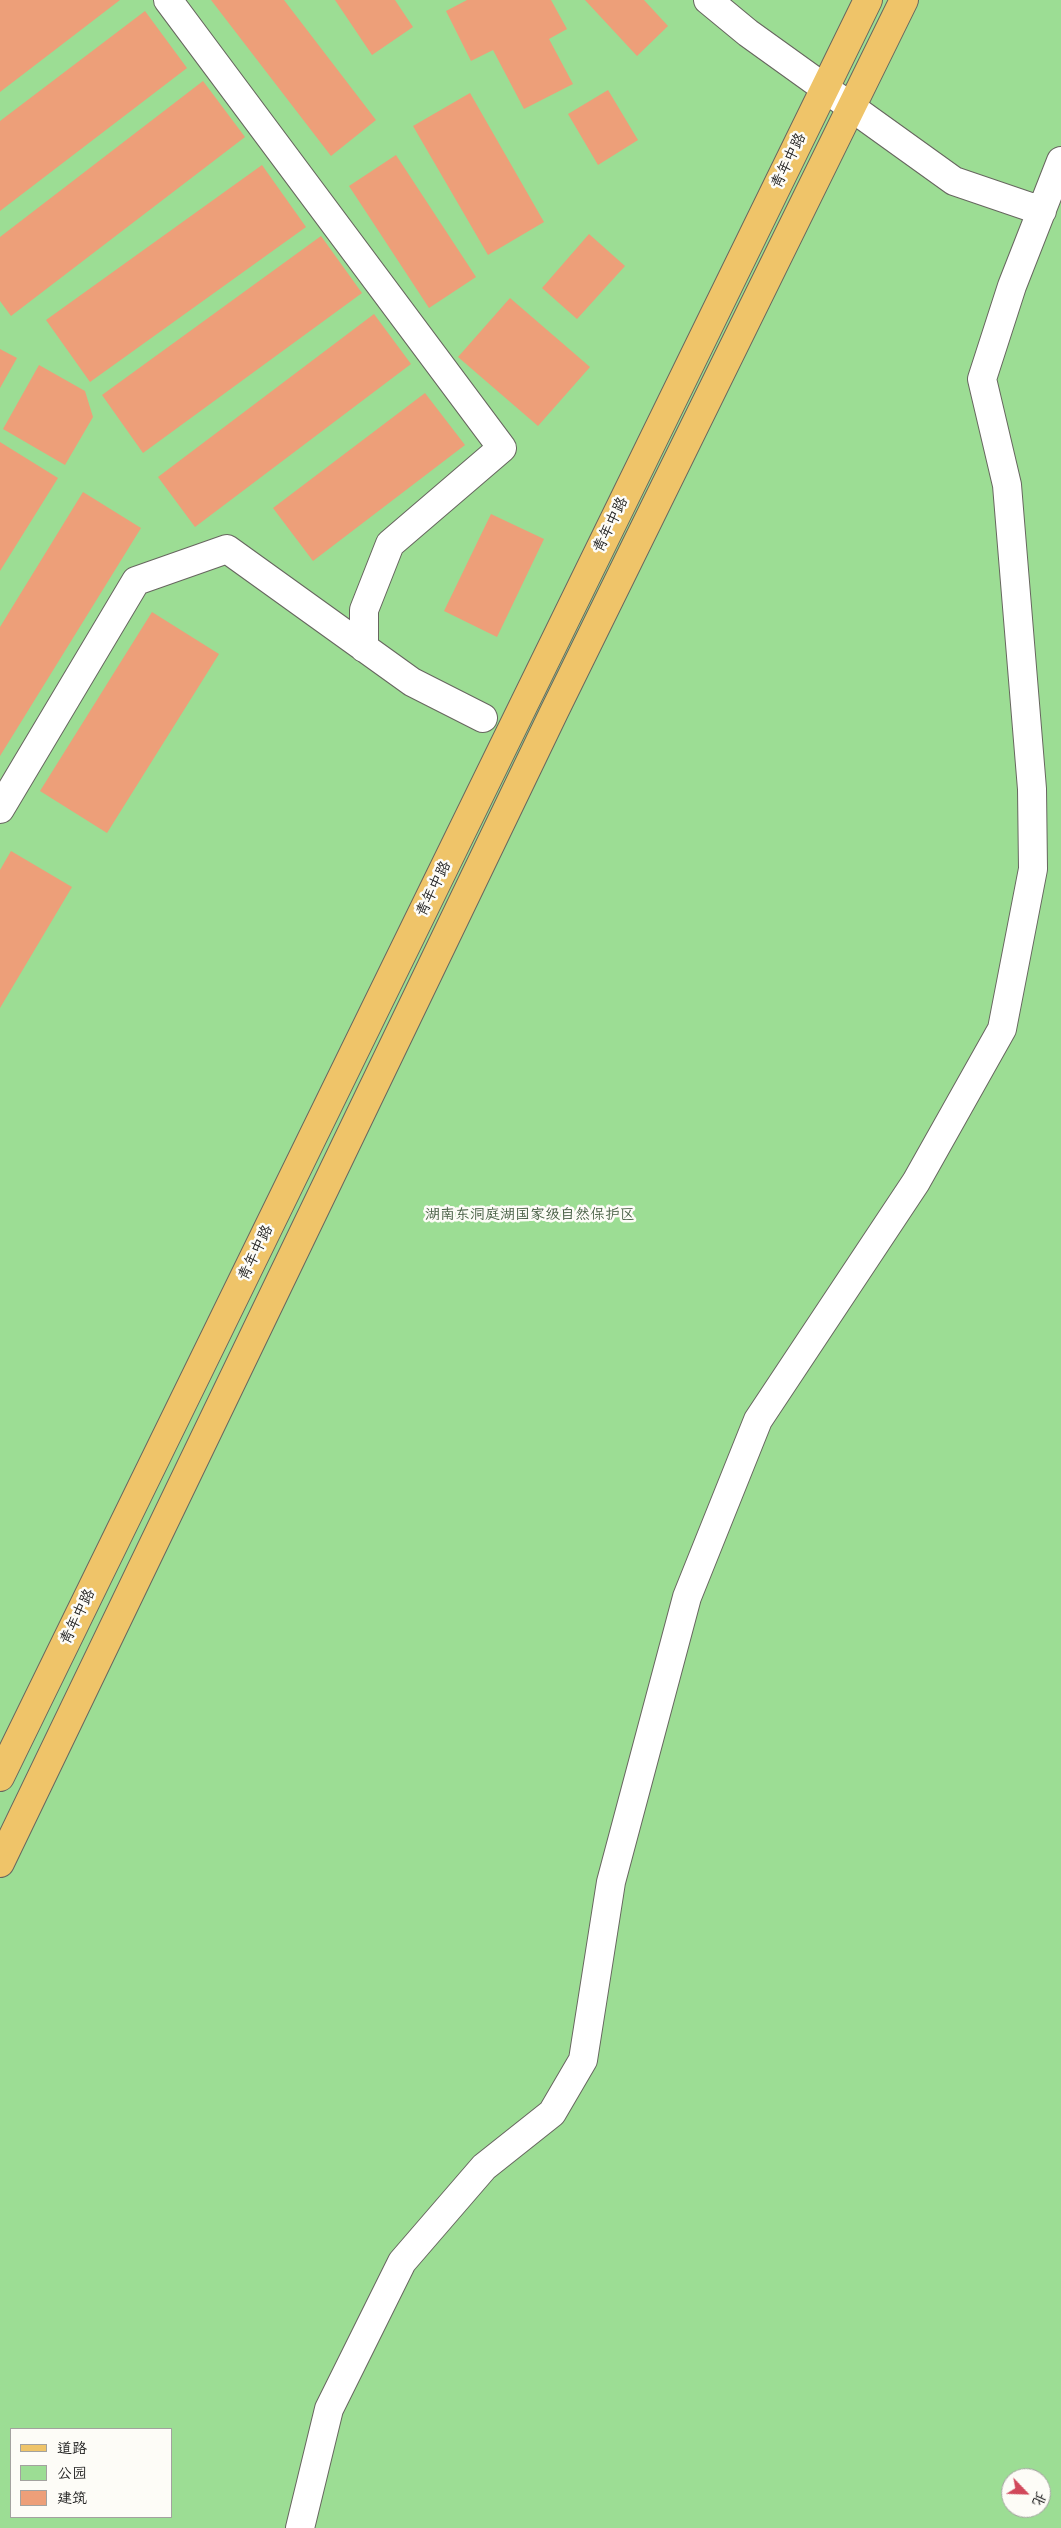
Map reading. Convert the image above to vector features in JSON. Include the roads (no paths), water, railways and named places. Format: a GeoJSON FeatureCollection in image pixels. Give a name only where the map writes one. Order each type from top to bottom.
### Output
{"type":"FeatureCollection","features":[{"type":"Feature","properties":{"kind":"main road","name":"青年中路"},"geometry":{"type":"LineString","coordinates":[[0,1778],[868,0]]}},
{"type":"Feature","properties":{"kind":"main road"},"geometry":{"type":"LineString","coordinates":[[0,1864],[550,719],[904,0]]}},
{"type":"Feature","properties":{"kind":"street"},"geometry":{"type":"LineString","coordinates":[[168,0],[502,448],[390,544],[364,610],[364,648]]}},
{"type":"Feature","properties":{"kind":"street"},"geometry":{"type":"LineString","coordinates":[[708,0],[748,33],[954,181],[1042,211]]}},
{"type":"Feature","properties":{"kind":"street"},"geometry":{"type":"LineString","coordinates":[[300,2528],[329,2409],[402,2262],[484,2167],[552,2113],[583,2060],[611,1882],[687,1597],[755,1429],[764,1412],[916,1182],[1002,1029],[1034,869],[1032,790],[1007,485],[982,379],[1012,286],[1061,161]]}},
{"type":"Feature","properties":{"kind":"street"},"geometry":{"type":"LineString","coordinates":[[3,796],[136,581],[227,549],[412,682],[484,718]]}},
{"type":"Feature","properties":{"kind":"park label","name":"湖南东洞庭湖国家级自然保护区"},"geometry":{"type":"Point","coordinates":[530,1215]}}]}
